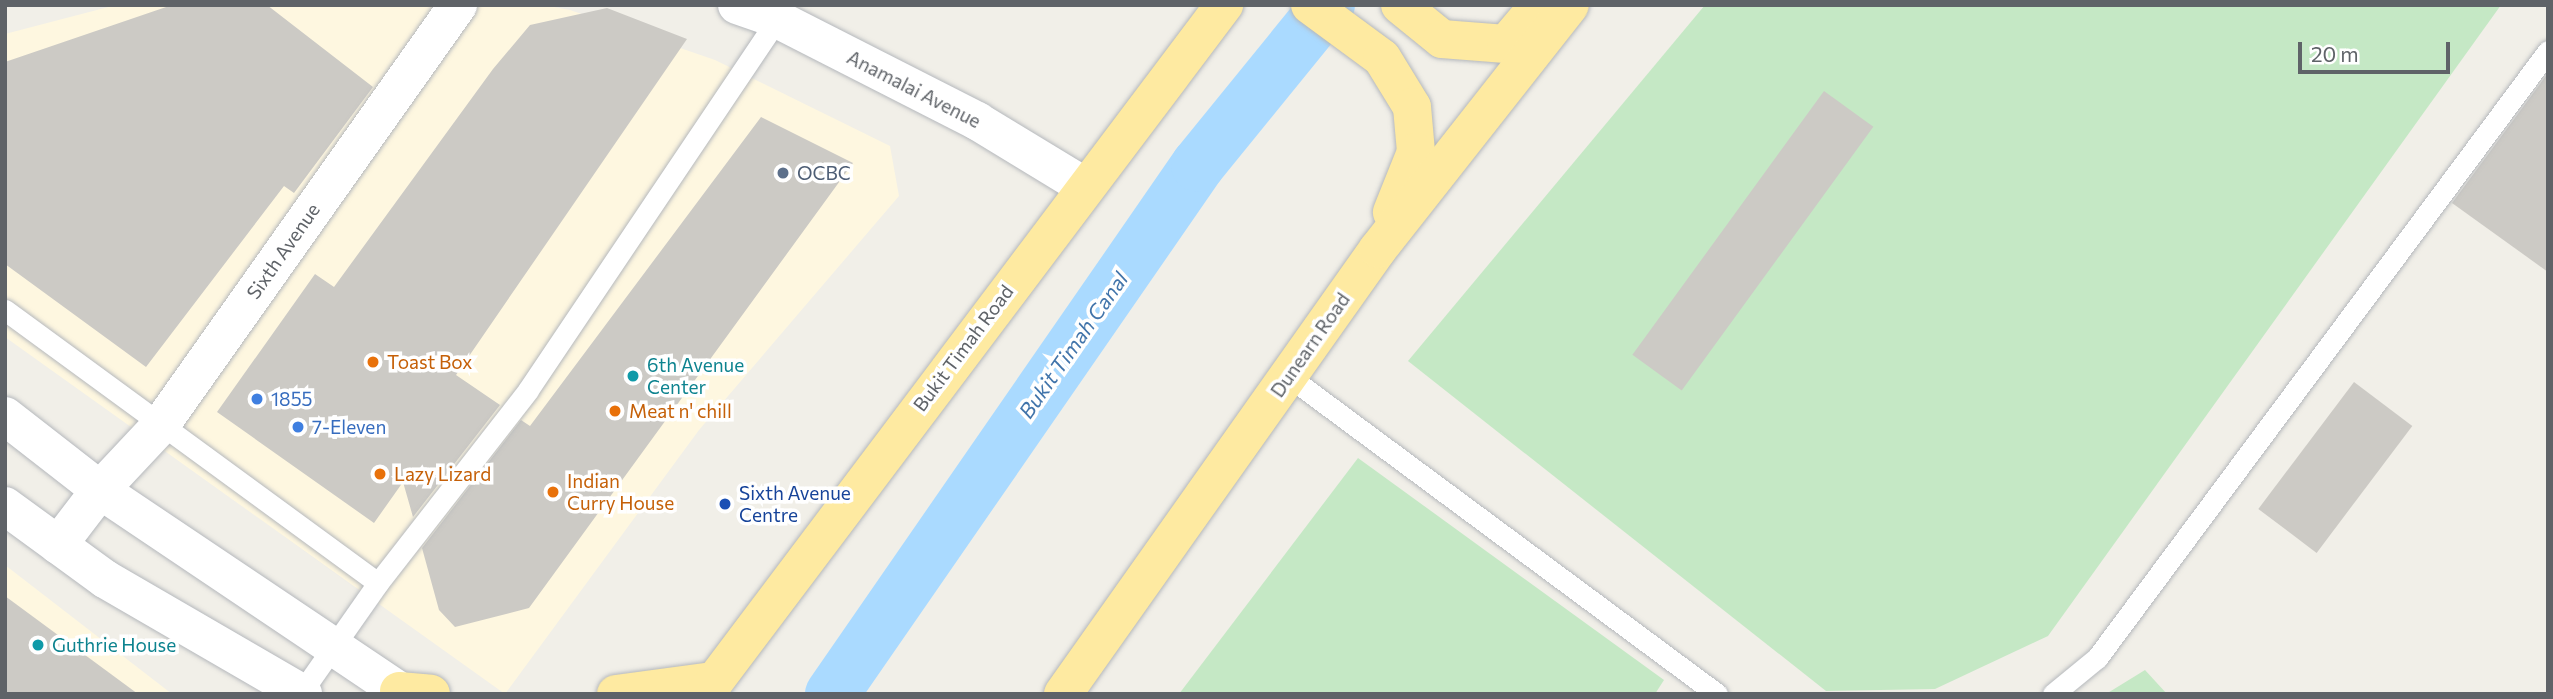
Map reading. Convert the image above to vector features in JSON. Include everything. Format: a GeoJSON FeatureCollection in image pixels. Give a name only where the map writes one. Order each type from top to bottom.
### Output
{"type":"FeatureCollection","features":[{"type":"Feature","properties":{"kind":"highway","name":"Bukit Timah Road"},"geometry":{"type":"LineString","coordinates":[[710,688],[1084,186],[1224,5]]}},
{"type":"Feature","properties":{"kind":"highway"},"geometry":{"type":"LineString","coordinates":[[1199,38],[1247,5]]}},
{"type":"Feature","properties":{"kind":"highway"},"geometry":{"type":"LineString","coordinates":[[1310,5],[1382,58],[1412,107],[1416,152],[1378,249]]}},
{"type":"Feature","properties":{"kind":"highway"},"geometry":{"type":"LineString","coordinates":[[1405,10],[1442,38],[1506,44],[1539,5]]}},
{"type":"Feature","properties":{"kind":"highway","name":"Dunearn Road"},"geometry":{"type":"LineString","coordinates":[[1062,694],[1378,249],[1570,5]]}},
{"type":"Feature","properties":{"kind":"highway"},"geometry":{"type":"LineString","coordinates":[[616,694],[710,688]]}},
{"type":"Feature","properties":{"kind":"street","name":"Sixth Avenue"},"geometry":{"type":"LineString","coordinates":[[58,545],[100,490],[160,426],[458,5]]}},
{"type":"Feature","properties":{"kind":"street","name":"Anamalai Avenue"},"geometry":{"type":"LineString","coordinates":[[737,5],[777,19],[977,121],[1084,186]]}},
{"type":"Feature","properties":{"kind":"street"},"geometry":{"type":"LineString","coordinates":[[5,416],[100,490],[333,650],[411,693]]}},
{"type":"Feature","properties":{"kind":"street"},"geometry":{"type":"LineString","coordinates":[[5,506],[105,579],[302,693]]}},
{"type":"Feature","properties":{"kind":"lane"},"geometry":{"type":"LineString","coordinates":[[302,693],[378,583],[528,390],[777,19]]}},
{"type":"Feature","properties":{"kind":"lane"},"geometry":{"type":"LineString","coordinates":[[2053,694],[2097,658],[2548,51]]}},
{"type":"Feature","properties":{"kind":"lane"},"geometry":{"type":"LineString","coordinates":[[5,310],[378,583]]}},
{"type":"Feature","properties":{"kind":"lane"},"geometry":{"type":"LineString","coordinates":[[1288,376],[1717,694]]}},
{"type":"Feature","properties":{"kind":"shaded area"},"geometry":{"type":"Polygon","coordinates":[[[116,5],[544,5],[570,10],[715,60],[890,146],[899,196],[699,430],[505,694],[5,337],[5,34],[116,5]]]}},
{"type":"Feature","properties":{"kind":"shaded area","name":"Guthrie House"},"geometry":{"type":"Polygon","coordinates":[[[5,565],[172,694],[5,694],[5,565]]]}},
{"type":"Feature","properties":{"kind":"green space"},"geometry":{"type":"Polygon","coordinates":[[[1705,5],[2501,5],[2048,636],[1935,689],[1826,691],[1408,361],[1705,5]]]}},
{"type":"Feature","properties":{"kind":"green space"},"geometry":{"type":"Polygon","coordinates":[[[1358,458],[1664,680],[1655,694],[1179,694],[1358,458]]]}},
{"type":"Feature","properties":{"kind":"green space"},"geometry":{"type":"Polygon","coordinates":[[[2145,670],[2167,694],[2106,694],[2145,670]]]}},
{"type":"Feature","properties":{"kind":"building"},"geometry":{"type":"Polygon","coordinates":[[[172,5],[267,5],[373,87],[294,193],[284,186],[146,367],[5,264],[5,62],[172,5]]]}},
{"type":"Feature","properties":{"kind":"building"},"geometry":{"type":"Polygon","coordinates":[[[607,8],[687,39],[456,375],[500,405],[413,517],[403,482],[374,523],[217,412],[315,274],[334,287],[493,69],[530,25],[607,8]]]}},
{"type":"Feature","properties":{"kind":"building"},"geometry":{"type":"Polygon","coordinates":[[[2548,73],[2548,272],[2452,203],[2548,73]]]}},
{"type":"Feature","properties":{"kind":"building"},"geometry":{"type":"Polygon","coordinates":[[[1824,91],[1873,127],[1682,391],[1632,355],[1824,91]]]}},
{"type":"Feature","properties":{"kind":"building","name":"6th Avenue Center"},"geometry":{"type":"Polygon","coordinates":[[[761,117],[853,163],[529,608],[455,627],[439,610],[422,548],[521,420],[530,426],[761,117]]]}},
{"type":"Feature","properties":{"kind":"building"},"geometry":{"type":"Polygon","coordinates":[[[2354,382],[2412,426],[2317,553],[2258,509],[2354,382]]]}},
{"type":"Feature","properties":{"kind":"building","name":"Guthrie House"},"geometry":{"type":"Polygon","coordinates":[[[5,596],[138,694],[5,694],[5,596]]]}},
{"type":"Feature","properties":{"kind":"waterway","name":"Bukit Timah Canal"},"geometry":{"type":"LineString","coordinates":[[832,694],[1198,165],[1328,5]]}},
{"type":"Feature","properties":{"kind":"place","name":"OCBC"},"geometry":{"type":"Point","coordinates":[783,173]}},
{"type":"Feature","properties":{"kind":"place","name":"Toast Box"},"geometry":{"type":"Point","coordinates":[373,362]}},
{"type":"Feature","properties":{"kind":"place","name":"6th Avenue Center"},"geometry":{"type":"Point","coordinates":[633,376]}},
{"type":"Feature","properties":{"kind":"place","name":"1855"},"geometry":{"type":"Point","coordinates":[257,399]}},
{"type":"Feature","properties":{"kind":"place","name":"Meat n' chill"},"geometry":{"type":"Point","coordinates":[615,411]}},
{"type":"Feature","properties":{"kind":"place","name":"7-Eleven"},"geometry":{"type":"Point","coordinates":[298,427]}},
{"type":"Feature","properties":{"kind":"place","name":"Lazy Lizard"},"geometry":{"type":"Point","coordinates":[380,474]}},
{"type":"Feature","properties":{"kind":"place","name":"Indian Curry House"},"geometry":{"type":"Point","coordinates":[553,492]}},
{"type":"Feature","properties":{"kind":"place","name":"Sixth Avenue Centre"},"geometry":{"type":"Point","coordinates":[725,504]}},
{"type":"Feature","properties":{"kind":"place","name":"Guthrie House"},"geometry":{"type":"Point","coordinates":[38,645]}}]}
